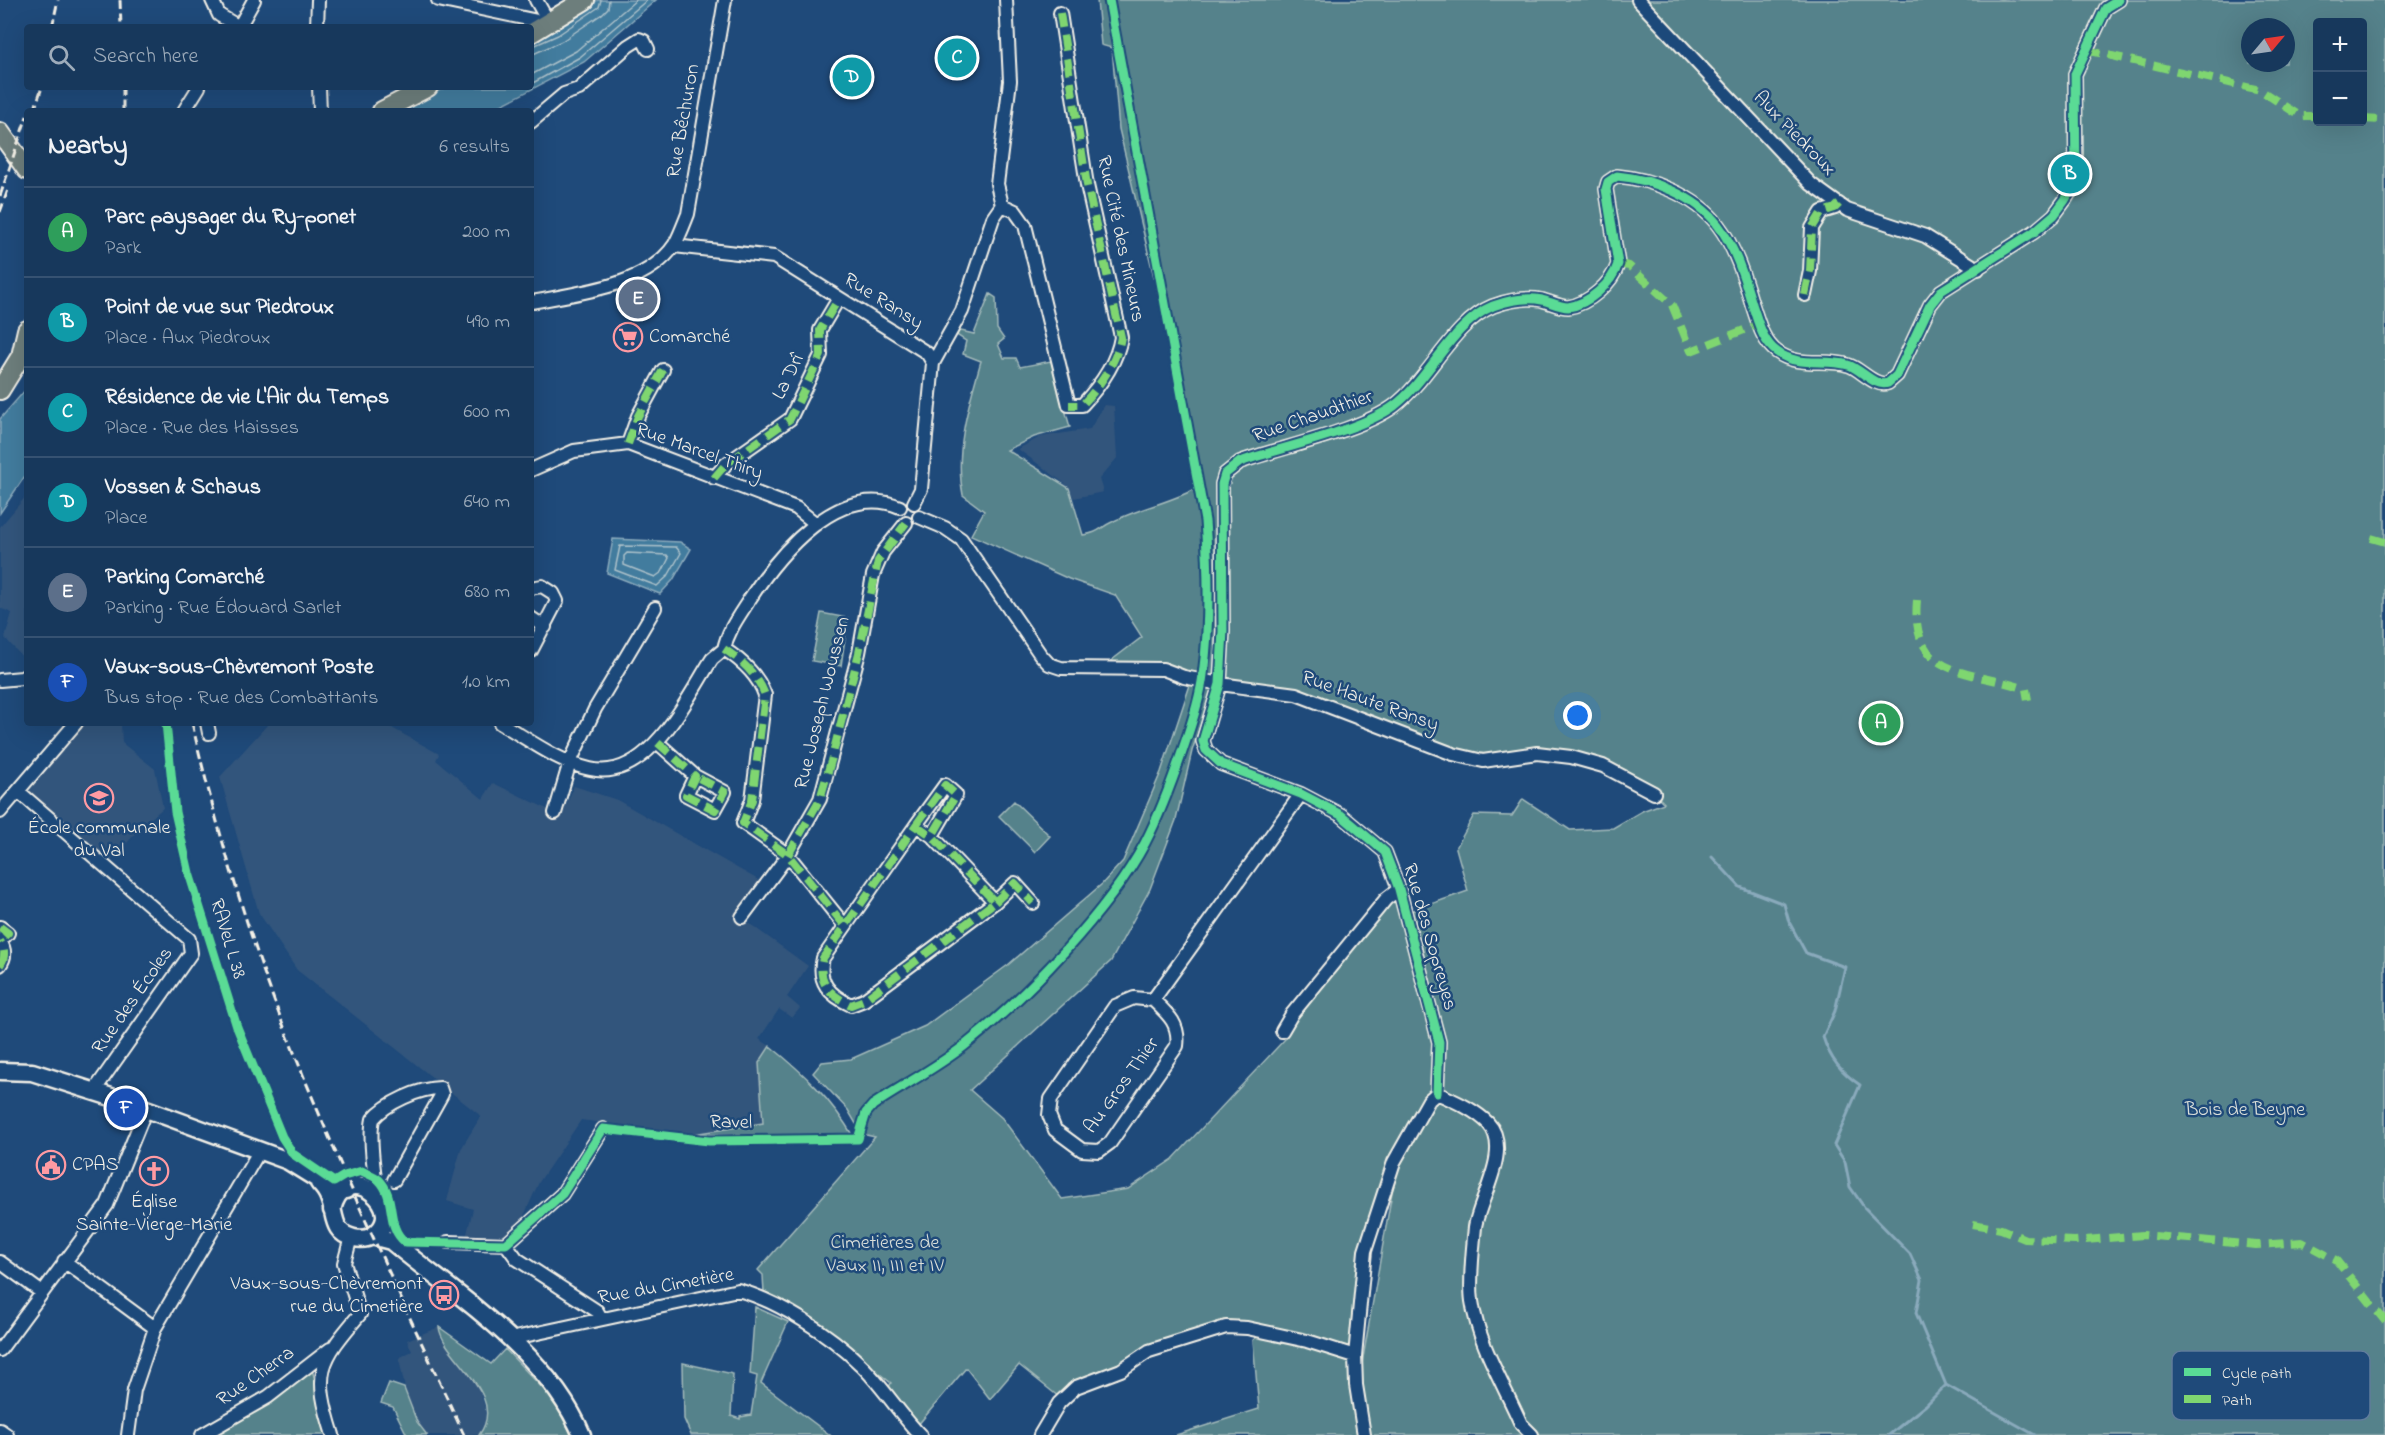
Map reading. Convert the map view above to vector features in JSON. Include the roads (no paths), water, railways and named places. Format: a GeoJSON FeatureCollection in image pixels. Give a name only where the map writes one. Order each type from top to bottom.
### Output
{"type":"FeatureCollection","features":[{"type":"Feature","properties":{"kind":"main road"},"geometry":{"type":"LineString","coordinates":[[534,31],[585,0]]}},
{"type":"Feature","properties":{"kind":"main road"},"geometry":{"type":"LineString","coordinates":[[388,108],[422,90]]}},
{"type":"Feature","properties":{"kind":"main road"},"geometry":{"type":"LineString","coordinates":[[2,142],[24,167]]}},
{"type":"Feature","properties":{"kind":"main road"},"geometry":{"type":"LineString","coordinates":[[0,390],[24,354]]}},
{"type":"Feature","properties":{"kind":"main road"},"geometry":{"type":"LineString","coordinates":[[0,1071],[32,1072],[146,1109],[288,1161],[334,1189],[368,1189],[380,1199],[383,1221],[391,1241]]}},
{"type":"Feature","properties":{"kind":"main road"},"geometry":{"type":"LineString","coordinates":[[316,1179],[330,1200],[337,1227],[351,1237],[372,1236],[391,1241],[530,1356],[551,1382],[582,1435]]}},
{"type":"Feature","properties":{"kind":"main road"},"geometry":{"type":"LineString","coordinates":[[332,1210],[338,1197],[350,1188]]}},
{"type":"Feature","properties":{"kind":"main road"},"geometry":{"type":"LineString","coordinates":[[372,1236],[383,1221]]}},
{"type":"Feature","properties":{"kind":"street"},"geometry":{"type":"LineString","coordinates":[[212,0],[219,15],[234,24]]}},
{"type":"Feature","properties":{"kind":"street"},"geometry":{"type":"LineString","coordinates":[[241,24],[254,0]]}},
{"type":"Feature","properties":{"kind":"street"},"geometry":{"type":"LineString","coordinates":[[317,24],[318,0]]}},
{"type":"Feature","properties":{"kind":"street"},"geometry":{"type":"LineString","coordinates":[[438,0],[513,18],[549,23]]}},
{"type":"Feature","properties":{"kind":"street"},"geometry":{"type":"LineString","coordinates":[[536,0],[549,23]]}},
{"type":"Feature","properties":{"kind":"street","name":"Rue Bêchuron"},"geometry":{"type":"LineString","coordinates":[[674,246],[687,214],[725,0]]}},
{"type":"Feature","properties":{"kind":"street"},"geometry":{"type":"LineString","coordinates":[[914,502],[921,489],[933,363],[962,311],[993,218],[1002,205],[997,184],[1010,81],[1006,0]]}},
{"type":"Feature","properties":{"kind":"street","name":"Aux Piedroux"},"geometry":{"type":"LineString","coordinates":[[1638,0],[1811,183],[1846,210],[1925,236],[1978,269]]}},
{"type":"Feature","properties":{"kind":"street"},"geometry":{"type":"LineString","coordinates":[[1978,269],[2034,232],[2054,215],[2076,182],[2075,75],[2106,8],[2119,0]]}},
{"type":"Feature","properties":{"kind":"street","name":"Rue Cité des Mineurs"},"geometry":{"type":"LineString","coordinates":[[1002,205],[1015,211],[1025,225],[1069,405],[1082,405],[1102,380],[1119,348],[1121,337],[1087,185],[1060,13]]}},
{"type":"Feature","properties":{"kind":"street"},"geometry":{"type":"LineString","coordinates":[[534,119],[564,94],[579,89],[639,39],[644,41],[648,49]]}},
{"type":"Feature","properties":{"kind":"street"},"geometry":{"type":"LineString","coordinates":[[186,108],[197,90]]}},
{"type":"Feature","properties":{"kind":"street"},"geometry":{"type":"LineString","coordinates":[[319,90],[320,108]]}},
{"type":"Feature","properties":{"kind":"street","name":"Rue Chaudthier"},"geometry":{"type":"LineString","coordinates":[[1220,684],[1223,631],[1222,484],[1225,474],[1240,462],[1349,426],[1391,408],[1422,380],[1458,334],[1491,307],[1514,300],[1538,299],[1567,307],[1590,298],[1615,274],[1618,264],[1606,189],[1612,178],[1617,176],[1635,179],[1674,192],[1700,208],[1718,224],[1732,249],[1768,345],[1788,358],[1845,364],[1878,383],[1888,383],[1897,375],[1930,305],[1941,291],[1978,269]]}},
{"type":"Feature","properties":{"kind":"street"},"geometry":{"type":"LineString","coordinates":[[1805,295],[1813,245],[1812,228],[1822,212],[1835,208],[1839,204]]}},
{"type":"Feature","properties":{"kind":"street"},"geometry":{"type":"LineString","coordinates":[[534,301],[614,285],[630,279],[656,262],[674,246]]}},
{"type":"Feature","properties":{"kind":"street","name":"Rue Ransy"},"geometry":{"type":"LineString","coordinates":[[674,246],[774,257],[927,353],[933,363]]}},
{"type":"Feature","properties":{"kind":"street","name":"La Drî"},"geometry":{"type":"LineString","coordinates":[[714,478],[726,464],[790,418],[821,355],[820,330],[839,298]]}},
{"type":"Feature","properties":{"kind":"street"},"geometry":{"type":"LineString","coordinates":[[628,444],[638,416],[663,370]]}},
{"type":"Feature","properties":{"kind":"street","name":"Rue Marcel Thiry"},"geometry":{"type":"LineString","coordinates":[[534,469],[574,451],[628,444],[796,508],[815,523]]}},
{"type":"Feature","properties":{"kind":"street"},"geometry":{"type":"LineString","coordinates":[[505,726],[570,762],[592,770],[617,770],[658,743],[712,659],[724,649],[727,634],[766,574],[787,549],[815,523],[839,511],[867,502],[900,507]]}},
{"type":"Feature","properties":{"kind":"street"},"geometry":{"type":"LineString","coordinates":[[905,502],[914,502],[920,510],[919,517],[915,522],[906,523],[899,516],[900,507],[905,502]]}},
{"type":"Feature","properties":{"kind":"street","name":"Rue Haute Ransy"},"geometry":{"type":"LineString","coordinates":[[919,517],[945,528],[962,539],[1040,654],[1050,663],[1061,668],[1163,669],[1220,684],[1296,694],[1453,754],[1483,762],[1537,753],[1571,757],[1603,766],[1654,793]]}},
{"type":"Feature","properties":{"kind":"street","name":"Rue Joseph Woussen"},"geometry":{"type":"LineString","coordinates":[[742,918],[788,855],[819,799],[859,653],[878,561],[906,523]]}},
{"type":"Feature","properties":{"kind":"street"},"geometry":{"type":"LineString","coordinates":[[534,587],[542,586],[553,593],[557,601],[534,646]]}},
{"type":"Feature","properties":{"kind":"street"},"geometry":{"type":"LineString","coordinates":[[555,813],[570,762],[604,692],[655,608]]}},
{"type":"Feature","properties":{"kind":"street"},"geometry":{"type":"LineString","coordinates":[[534,620],[545,627]]}},
{"type":"Feature","properties":{"kind":"street"},"geometry":{"type":"LineString","coordinates":[[724,649],[740,660],[762,687],[765,695],[752,800],[743,823],[788,855],[845,926]]}},
{"type":"Feature","properties":{"kind":"street"},"geometry":{"type":"LineString","coordinates":[[0,680],[24,677]]}},
{"type":"Feature","properties":{"kind":"street","name":"Rue des Sopreyes"},"geometry":{"type":"LineString","coordinates":[[1220,684],[1205,731],[1203,741],[1206,750],[1221,764],[1301,794],[1341,815],[1385,852],[1399,889],[1440,1042],[1437,1093]]}},
{"type":"Feature","properties":{"kind":"street"},"geometry":{"type":"LineString","coordinates":[[0,812],[73,726]]}},
{"type":"Feature","properties":{"kind":"street"},"geometry":{"type":"LineString","coordinates":[[658,743],[695,776]]}},
{"type":"Feature","properties":{"kind":"street"},"geometry":{"type":"LineString","coordinates":[[932,836],[956,795],[945,785],[823,958],[819,972],[822,981],[840,1000],[851,1005],[864,1000],[995,902],[1015,883],[1033,903]]}},
{"type":"Feature","properties":{"kind":"street","name":"Rue des Écoles"},"geometry":{"type":"LineString","coordinates":[[18,791],[189,939],[191,953],[94,1091]]}},
{"type":"Feature","properties":{"kind":"street"},"geometry":{"type":"LineString","coordinates":[[1153,1000],[1301,794]]}},
{"type":"Feature","properties":{"kind":"street"},"geometry":{"type":"LineString","coordinates":[[916,825],[932,836],[995,902]]}},
{"type":"Feature","properties":{"kind":"street","name":"Rue des Sopreyes"},"geometry":{"type":"LineString","coordinates":[[1282,1031],[1292,1014],[1379,908],[1399,889]]}},
{"type":"Feature","properties":{"kind":"street"},"geometry":{"type":"LineString","coordinates":[[0,927],[8,933],[0,941],[4,960],[0,965]]}},
{"type":"Feature","properties":{"kind":"street","name":"Au Gros Thier"},"geometry":{"type":"LineString","coordinates":[[1134,998],[1153,1000],[1172,1018],[1179,1033],[1177,1046],[1110,1143],[1099,1151],[1082,1150],[1055,1130],[1049,1114],[1052,1099],[1115,1006],[1134,998]]}},
{"type":"Feature","properties":{"kind":"street"},"geometry":{"type":"LineString","coordinates":[[380,1199],[373,1160],[372,1125],[377,1114],[429,1088],[440,1088],[442,1094],[394,1180]]}},
{"type":"Feature","properties":{"kind":"street"},"geometry":{"type":"LineString","coordinates":[[1364,1435],[1356,1384],[1355,1356],[1365,1251],[1394,1162],[1429,1100],[1437,1093],[1469,1109],[1489,1124],[1497,1140],[1493,1175],[1476,1226],[1472,1299],[1477,1324],[1521,1424],[1532,1435]]}},
{"type":"Feature","properties":{"kind":"street"},"geometry":{"type":"LineString","coordinates":[[0,1350],[64,1261],[108,1205],[146,1109]]}},
{"type":"Feature","properties":{"kind":"street"},"geometry":{"type":"LineString","coordinates":[[448,1242],[506,1244],[562,1194],[603,1129]]}},
{"type":"Feature","properties":{"kind":"street"},"geometry":{"type":"LineString","coordinates":[[128,1435],[134,1390],[155,1328],[248,1176],[260,1150]]}},
{"type":"Feature","properties":{"kind":"street"},"geometry":{"type":"LineString","coordinates":[[350,1188],[367,1174],[373,1160]]}},
{"type":"Feature","properties":{"kind":"street"},"geometry":{"type":"LineString","coordinates":[[333,1435],[322,1386],[322,1370],[330,1349],[360,1314],[344,1263],[351,1237]]}},
{"type":"Feature","properties":{"kind":"street"},"geometry":{"type":"LineString","coordinates":[[506,1244],[517,1259],[597,1311],[601,1318]]}},
{"type":"Feature","properties":{"kind":"street"},"geometry":{"type":"LineString","coordinates":[[64,1261],[155,1328]]}},
{"type":"Feature","properties":{"kind":"street"},"geometry":{"type":"LineString","coordinates":[[0,1262],[41,1292]]}},
{"type":"Feature","properties":{"kind":"street","name":"Rue du Cimetière"},"geometry":{"type":"LineString","coordinates":[[510,1339],[738,1290],[756,1295],[818,1330],[860,1363],[920,1435]]}},
{"type":"Feature","properties":{"kind":"street"},"geometry":{"type":"LineString","coordinates":[[1040,1435],[1059,1403],[1076,1387],[1121,1370],[1149,1351],[1226,1327],[1247,1328],[1307,1341],[1355,1356]]}},
{"type":"Feature","properties":{"kind":"street","name":"Rue Cherra"},"geometry":{"type":"LineString","coordinates":[[202,1435],[268,1396],[330,1349]]}},
{"type":"Feature","properties":{"kind":"street"},"geometry":{"type":"LineString","coordinates":[[0,1430],[7,1435]]}},
{"type":"Feature","properties":{"kind":"water"},"geometry":{"type":"Polygon","coordinates":[[[598,0],[656,0],[584,62],[534,88],[534,40],[555,30],[598,0]]]}},
{"type":"Feature","properties":{"kind":"water"},"geometry":{"type":"Polygon","coordinates":[[[440,90],[530,90],[496,108],[406,108],[440,90]]]}},
{"type":"Feature","properties":{"kind":"water"},"geometry":{"type":"Polygon","coordinates":[[[24,391],[24,477],[0,513],[0,419],[24,391]]]}},
{"type":"Feature","properties":{"kind":"water"},"geometry":{"type":"Polygon","coordinates":[[[613,539],[680,542],[691,549],[673,580],[660,594],[607,573],[613,539]]]}},
{"type":"Feature","properties":{"kind":"waterway"},"geometry":{"type":"LineString","coordinates":[[1712,857],[1740,887],[1784,904],[1789,922],[1806,953],[1845,967],[1835,1011],[1823,1037],[1837,1064],[1860,1085],[1834,1145],[1845,1162],[1850,1187],[1864,1207],[1910,1254],[1922,1280],[1916,1313],[1946,1385],[2035,1435]]}},
{"type":"Feature","properties":{"kind":"waterway"},"geometry":{"type":"LineString","coordinates":[[1889,1435],[1926,1405],[1946,1385]]}},
{"type":"Feature","properties":{"kind":"railway"},"geometry":{"type":"LineString","coordinates":[[53,24],[58,0]]}},
{"type":"Feature","properties":{"kind":"railway"},"geometry":{"type":"LineString","coordinates":[[120,0],[121,24]]}},
{"type":"Feature","properties":{"kind":"railway"},"geometry":{"type":"LineString","coordinates":[[35,108],[41,90]]}},
{"type":"Feature","properties":{"kind":"railway"},"geometry":{"type":"LineString","coordinates":[[123,90],[123,108]]}},
{"type":"Feature","properties":{"kind":"railway"},"geometry":{"type":"LineString","coordinates":[[0,196],[24,125]]}},
{"type":"Feature","properties":{"kind":"railway"},"geometry":{"type":"LineString","coordinates":[[0,212],[8,190]]}},
{"type":"Feature","properties":{"kind":"railway"},"geometry":{"type":"LineString","coordinates":[[193,726],[233,876],[284,1027],[348,1182],[464,1435]]}},
{"type":"Feature","properties":{"kind":"place","name":"Résidence de vie L'Air du Temps"},"geometry":{"type":"Point","coordinates":[957,58]}},
{"type":"Feature","properties":{"kind":"place","name":"Vossen & Schaus"},"geometry":{"type":"Point","coordinates":[852,77]}},
{"type":"Feature","properties":{"kind":"place","name":"Point de vue sur Piedroux"},"geometry":{"type":"Point","coordinates":[2070,174]}},
{"type":"Feature","properties":{"kind":"place","name":"Parking Comarché"},"geometry":{"type":"Point","coordinates":[638,299]}},
{"type":"Feature","properties":{"kind":"place","name":"Comarché"},"geometry":{"type":"Point","coordinates":[628,337]}},
{"type":"Feature","properties":{"kind":"place","name":"Parc paysager du Ry-ponet"},"geometry":{"type":"Point","coordinates":[1881,723]}},
{"type":"Feature","properties":{"kind":"place","name":"École communale du Val"},"geometry":{"type":"Point","coordinates":[99,798]}},
{"type":"Feature","properties":{"kind":"place","name":"Vaux-sous-Chèvremont Poste"},"geometry":{"type":"Point","coordinates":[126,1108]}},
{"type":"Feature","properties":{"kind":"place","name":"CPAS"},"geometry":{"type":"Point","coordinates":[51,1165]}},
{"type":"Feature","properties":{"kind":"place","name":"Église Sainte-Vierge-Marie"},"geometry":{"type":"Point","coordinates":[154,1171]}},
{"type":"Feature","properties":{"kind":"place","name":"Vaux-sous-Chèvremont rue du Cimetière"},"geometry":{"type":"Point","coordinates":[444,1295]}},
{"type":"Feature","properties":{"kind":"park label","name":"Bois de Beyne"},"geometry":{"type":"Point","coordinates":[2245,1110]}},
{"type":"Feature","properties":{"kind":"park label","name":"Cimetières de Vaux II, III et IV"},"geometry":{"type":"Point","coordinates":[885,1254]}}]}
